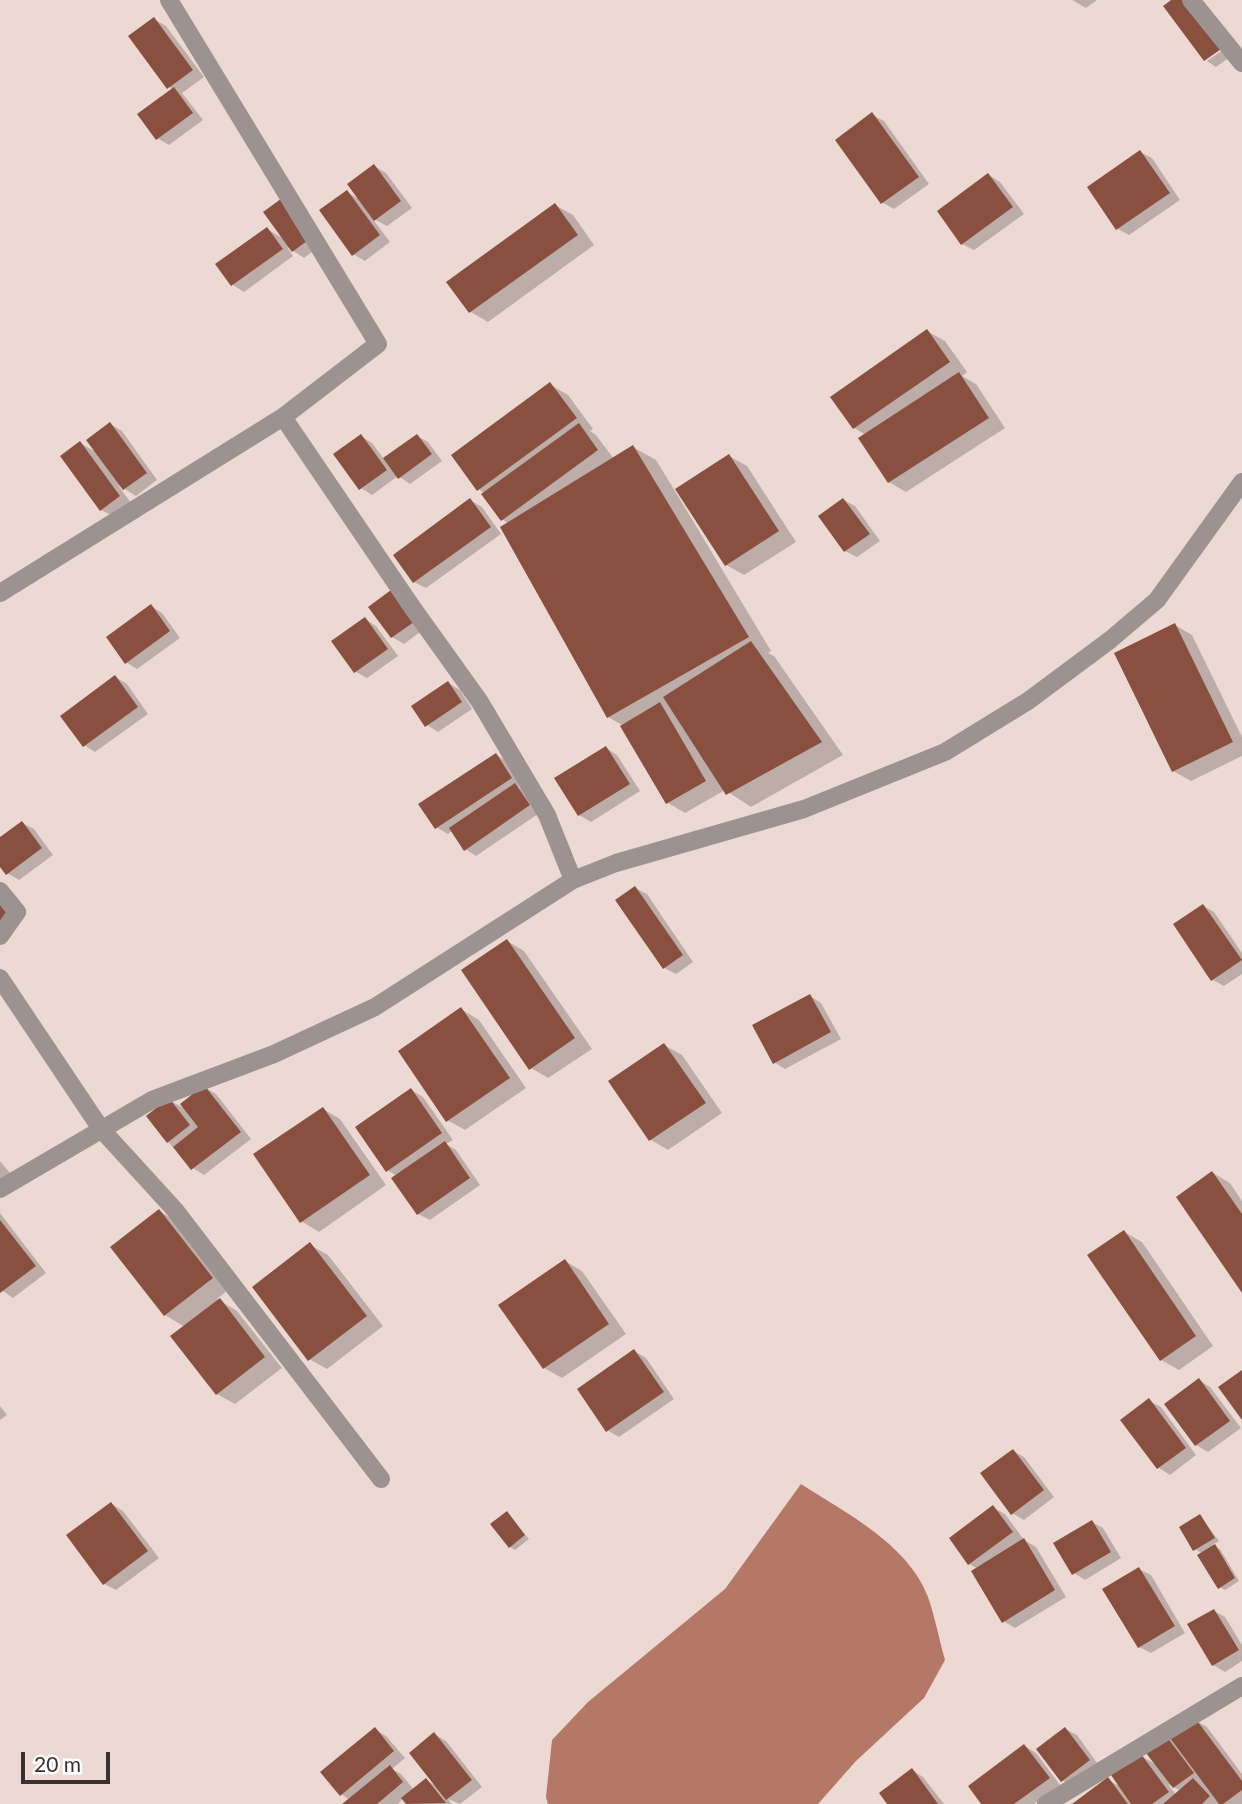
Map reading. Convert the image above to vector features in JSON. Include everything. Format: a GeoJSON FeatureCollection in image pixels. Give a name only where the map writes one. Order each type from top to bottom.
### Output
{"type":"FeatureCollection","features":[{"type":"Feature","properties":{"kind":"street"},"geometry":{"type":"LineString","coordinates":[[0,593],[284,417],[378,344],[169,0]]}},
{"type":"Feature","properties":{"kind":"street"},"geometry":{"type":"LineString","coordinates":[[1191,0],[1242,63]]}},
{"type":"Feature","properties":{"kind":"street"},"geometry":{"type":"LineString","coordinates":[[284,417],[412,607],[480,702],[547,815],[573,880]]}},
{"type":"Feature","properties":{"kind":"street"},"geometry":{"type":"LineString","coordinates":[[0,1189],[152,1100],[274,1054],[375,1007],[573,880],[616,863],[804,809],[944,752],[1028,701],[1110,640],[1157,600],[1242,482]]}},
{"type":"Feature","properties":{"kind":"street"},"geometry":{"type":"LineString","coordinates":[[0,891],[18,912],[0,936]]}},
{"type":"Feature","properties":{"kind":"street"},"geometry":{"type":"LineString","coordinates":[[0,978],[101,1129],[174,1210],[381,1479]]}},
{"type":"Feature","properties":{"kind":"street"},"geometry":{"type":"LineString","coordinates":[[1046,1804],[1242,1686]]}},
{"type":"Feature","properties":{"kind":"shaded area"},"geometry":{"type":"Polygon","coordinates":[[[801,1484],[874,1532],[906,1561],[919,1578],[928,1597],[945,1660],[924,1698],[856,1761],[818,1804],[548,1804],[546,1797],[552,1740],[588,1702],[725,1589],[801,1484]]]}},
{"type":"Feature","properties":{"kind":"building"},"geometry":{"type":"Polygon","coordinates":[[[1171,0],[1190,0],[1224,47],[1204,61],[1163,6],[1171,0]]]}},
{"type":"Feature","properties":{"kind":"building"},"geometry":{"type":"Polygon","coordinates":[[[154,17],[193,70],[167,89],[128,36],[154,17]]]}},
{"type":"Feature","properties":{"kind":"building"},"geometry":{"type":"Polygon","coordinates":[[[174,87],[193,113],[156,140],[137,114],[174,87]]]}},
{"type":"Feature","properties":{"kind":"building"},"geometry":{"type":"Polygon","coordinates":[[[872,112],[919,177],[881,204],[835,140],[872,112]]]}},
{"type":"Feature","properties":{"kind":"building"},"geometry":{"type":"Polygon","coordinates":[[[1140,150],[1170,193],[1116,230],[1087,187],[1140,150]]]}},
{"type":"Feature","properties":{"kind":"building"},"geometry":{"type":"Polygon","coordinates":[[[374,164],[401,201],[374,221],[347,184],[374,164]]]}},
{"type":"Feature","properties":{"kind":"building"},"geometry":{"type":"Polygon","coordinates":[[[988,173],[1013,207],[961,245],[937,211],[988,173]]]}},
{"type":"Feature","properties":{"kind":"building"},"geometry":{"type":"Polygon","coordinates":[[[347,190],[380,235],[352,256],[319,210],[347,190]]]}},
{"type":"Feature","properties":{"kind":"building"},"geometry":{"type":"Polygon","coordinates":[[[285,196],[314,236],[292,252],[263,212],[285,196]]]}},
{"type":"Feature","properties":{"kind":"building"},"geometry":{"type":"Polygon","coordinates":[[[555,203],[578,235],[469,313],[446,282],[555,203]]]}},
{"type":"Feature","properties":{"kind":"building"},"geometry":{"type":"Polygon","coordinates":[[[267,227],[283,249],[231,286],[215,264],[267,227]]]}},
{"type":"Feature","properties":{"kind":"building"},"geometry":{"type":"Polygon","coordinates":[[[927,329],[950,362],[853,429],[830,397],[927,329]]]}},
{"type":"Feature","properties":{"kind":"building"},"geometry":{"type":"Polygon","coordinates":[[[959,372],[989,418],[888,483],[858,438],[959,372]]]}},
{"type":"Feature","properties":{"kind":"building"},"geometry":{"type":"Polygon","coordinates":[[[550,382],[577,418],[477,491],[451,455],[550,382]]]}},
{"type":"Feature","properties":{"kind":"building"},"geometry":{"type":"Polygon","coordinates":[[[110,422],[147,473],[123,490],[86,440],[110,422]]]}},
{"type":"Feature","properties":{"kind":"building"},"geometry":{"type":"Polygon","coordinates":[[[579,423],[598,450],[501,521],[481,494],[579,423]]]}},
{"type":"Feature","properties":{"kind":"building"},"geometry":{"type":"Polygon","coordinates":[[[361,434],[387,470],[359,490],[333,454],[361,434]]]}},
{"type":"Feature","properties":{"kind":"building"},"geometry":{"type":"Polygon","coordinates":[[[417,434],[432,454],[398,479],[383,458],[417,434]]]}},
{"type":"Feature","properties":{"kind":"building"},"geometry":{"type":"Polygon","coordinates":[[[80,441],[120,496],[100,511],[60,456],[80,441]]]}},
{"type":"Feature","properties":{"kind":"building"},"geometry":{"type":"Polygon","coordinates":[[[633,445],[749,637],[607,718],[500,527],[633,445]]]}},
{"type":"Feature","properties":{"kind":"building"},"geometry":{"type":"Polygon","coordinates":[[[729,454],[779,531],[725,566],[675,489],[729,454]]]}},
{"type":"Feature","properties":{"kind":"building"},"geometry":{"type":"Polygon","coordinates":[[[470,498],[491,527],[413,583],[393,555],[470,498]]]}},
{"type":"Feature","properties":{"kind":"building"},"geometry":{"type":"Polygon","coordinates":[[[843,498],[870,534],[844,552],[818,516],[843,498]]]}},
{"type":"Feature","properties":{"kind":"building"},"geometry":{"type":"Polygon","coordinates":[[[391,590],[414,622],[391,638],[368,607],[391,590]]]}},
{"type":"Feature","properties":{"kind":"building"},"geometry":{"type":"Polygon","coordinates":[[[151,604],[170,631],[125,664],[106,637],[151,604]]]}},
{"type":"Feature","properties":{"kind":"building"},"geometry":{"type":"Polygon","coordinates":[[[365,617],[388,649],[354,673],[331,641],[365,617]]]}},
{"type":"Feature","properties":{"kind":"building"},"geometry":{"type":"Polygon","coordinates":[[[1175,623],[1233,742],[1172,772],[1114,653],[1175,623]]]}},
{"type":"Feature","properties":{"kind":"building"},"geometry":{"type":"Polygon","coordinates":[[[751,641],[822,742],[726,795],[663,697],[751,641]]]}},
{"type":"Feature","properties":{"kind":"building"},"geometry":{"type":"Polygon","coordinates":[[[115,675],[138,707],[83,747],[60,716],[115,675]]]}},
{"type":"Feature","properties":{"kind":"building"},"geometry":{"type":"Polygon","coordinates":[[[448,681],[462,702],[425,727],[411,706],[448,681]]]}},
{"type":"Feature","properties":{"kind":"building"},"geometry":{"type":"Polygon","coordinates":[[[660,702],[706,781],[666,804],[620,726],[660,702]]]}},
{"type":"Feature","properties":{"kind":"building"},"geometry":{"type":"Polygon","coordinates":[[[606,746],[630,784],[578,816],[554,778],[606,746]]]}},
{"type":"Feature","properties":{"kind":"building"},"geometry":{"type":"Polygon","coordinates":[[[496,753],[512,778],[435,829],[418,804],[496,753]]]}},
{"type":"Feature","properties":{"kind":"building"},"geometry":{"type":"Polygon","coordinates":[[[515,783],[530,805],[464,851],[449,828],[515,783]]]}},
{"type":"Feature","properties":{"kind":"building"},"geometry":{"type":"Polygon","coordinates":[[[22,821],[42,848],[6,875],[0,867],[0,837],[22,821]]]}},
{"type":"Feature","properties":{"kind":"building"},"geometry":{"type":"Polygon","coordinates":[[[635,886],[683,955],[663,969],[615,900],[635,886]]]}},
{"type":"Feature","properties":{"kind":"building"},"geometry":{"type":"Polygon","coordinates":[[[0,903],[18,909],[0,922],[0,903]]]}},
{"type":"Feature","properties":{"kind":"building"},"geometry":{"type":"Polygon","coordinates":[[[1203,904],[1242,960],[1211,981],[1173,924],[1203,904]]]}},
{"type":"Feature","properties":{"kind":"building"},"geometry":{"type":"Polygon","coordinates":[[[507,939],[575,1038],[529,1070],[461,970],[507,939]]]}},
{"type":"Feature","properties":{"kind":"building"},"geometry":{"type":"Polygon","coordinates":[[[810,994],[831,1032],[773,1064],[752,1025],[810,994]]]}},
{"type":"Feature","properties":{"kind":"building"},"geometry":{"type":"Polygon","coordinates":[[[461,1007],[510,1078],[446,1122],[398,1051],[461,1007]]]}},
{"type":"Feature","properties":{"kind":"building"},"geometry":{"type":"Polygon","coordinates":[[[664,1043],[706,1103],[649,1141],[608,1081],[664,1043]]]}},
{"type":"Feature","properties":{"kind":"building"},"geometry":{"type":"Polygon","coordinates":[[[204,1085],[241,1132],[191,1170],[173,1147],[198,1127],[180,1104],[204,1085]]]}},
{"type":"Feature","properties":{"kind":"building"},"geometry":{"type":"Polygon","coordinates":[[[411,1088],[442,1133],[386,1172],[355,1127],[411,1088]]]}},
{"type":"Feature","properties":{"kind":"building"},"geometry":{"type":"Polygon","coordinates":[[[169,1098],[190,1125],[167,1143],[146,1116],[169,1098]]]}},
{"type":"Feature","properties":{"kind":"building"},"geometry":{"type":"Polygon","coordinates":[[[323,1107],[370,1175],[300,1223],[253,1154],[323,1107]]]}},
{"type":"Feature","properties":{"kind":"building"},"geometry":{"type":"Polygon","coordinates":[[[445,1141],[470,1178],[417,1215],[391,1178],[445,1141]]]}},
{"type":"Feature","properties":{"kind":"building"},"geometry":{"type":"Polygon","coordinates":[[[1212,1171],[1242,1214],[1242,1293],[1176,1197],[1212,1171]]]}},
{"type":"Feature","properties":{"kind":"building"},"geometry":{"type":"Polygon","coordinates":[[[159,1209],[213,1278],[164,1316],[110,1247],[159,1209]]]}},
{"type":"Feature","properties":{"kind":"building"},"geometry":{"type":"Polygon","coordinates":[[[0,1220],[36,1266],[0,1293],[0,1220]]]}},
{"type":"Feature","properties":{"kind":"building"},"geometry":{"type":"Polygon","coordinates":[[[1124,1230],[1196,1336],[1160,1361],[1087,1255],[1124,1230]]]}},
{"type":"Feature","properties":{"kind":"building"},"geometry":{"type":"Polygon","coordinates":[[[310,1242],[367,1316],[308,1361],[252,1287],[310,1242]]]}},
{"type":"Feature","properties":{"kind":"building"},"geometry":{"type":"Polygon","coordinates":[[[565,1259],[609,1324],[543,1369],[498,1305],[565,1259]]]}},
{"type":"Feature","properties":{"kind":"building"},"geometry":{"type":"Polygon","coordinates":[[[220,1298],[265,1357],[216,1395],[170,1336],[220,1298]]]}},
{"type":"Feature","properties":{"kind":"building"},"geometry":{"type":"Polygon","coordinates":[[[634,1349],[664,1392],[606,1432],[577,1389],[634,1349]]]}},
{"type":"Feature","properties":{"kind":"building"},"geometry":{"type":"Polygon","coordinates":[[[1242,1370],[1242,1420],[1218,1387],[1242,1370]]]}},
{"type":"Feature","properties":{"kind":"building"},"geometry":{"type":"Polygon","coordinates":[[[1199,1378],[1230,1421],[1195,1446],[1164,1404],[1199,1378]]]}},
{"type":"Feature","properties":{"kind":"building"},"geometry":{"type":"Polygon","coordinates":[[[1149,1398],[1186,1448],[1157,1469],[1120,1420],[1149,1398]]]}},
{"type":"Feature","properties":{"kind":"building"},"geometry":{"type":"Polygon","coordinates":[[[1013,1449],[1044,1490],[1011,1515],[980,1473],[1013,1449]]]}},
{"type":"Feature","properties":{"kind":"building"},"geometry":{"type":"Polygon","coordinates":[[[111,1502],[148,1551],[103,1585],[66,1535],[111,1502]]]}},
{"type":"Feature","properties":{"kind":"building"},"geometry":{"type":"Polygon","coordinates":[[[993,1505],[1013,1532],[968,1565],[949,1538],[993,1505]]]}},
{"type":"Feature","properties":{"kind":"building"},"geometry":{"type":"Polygon","coordinates":[[[507,1511],[525,1535],[509,1548],[490,1524],[507,1511]]]}},
{"type":"Feature","properties":{"kind":"building"},"geometry":{"type":"Polygon","coordinates":[[[1200,1514],[1215,1538],[1193,1551],[1179,1527],[1200,1514]]]}},
{"type":"Feature","properties":{"kind":"building"},"geometry":{"type":"Polygon","coordinates":[[[1092,1520],[1111,1552],[1072,1575],[1053,1543],[1092,1520]]]}},
{"type":"Feature","properties":{"kind":"building"},"geometry":{"type":"Polygon","coordinates":[[[1024,1538],[1055,1590],[1002,1623],[971,1571],[1024,1538]]]}},
{"type":"Feature","properties":{"kind":"building"},"geometry":{"type":"Polygon","coordinates":[[[1215,1544],[1235,1578],[1218,1589],[1197,1555],[1215,1544]]]}},
{"type":"Feature","properties":{"kind":"building"},"geometry":{"type":"Polygon","coordinates":[[[1139,1567],[1175,1626],[1138,1648],[1102,1589],[1139,1567]]]}},
{"type":"Feature","properties":{"kind":"building"},"geometry":{"type":"Polygon","coordinates":[[[1214,1609],[1239,1650],[1212,1666],[1187,1624],[1214,1609]]]}},
{"type":"Feature","properties":{"kind":"building"},"geometry":{"type":"Polygon","coordinates":[[[1195,1718],[1242,1781],[1242,1790],[1223,1804],[1219,1804],[1170,1738],[1195,1718]]]}},
{"type":"Feature","properties":{"kind":"building"},"geometry":{"type":"Polygon","coordinates":[[[375,1727],[394,1751],[340,1796],[320,1772],[375,1727]]]}},
{"type":"Feature","properties":{"kind":"building"},"geometry":{"type":"Polygon","coordinates":[[[1065,1727],[1090,1760],[1061,1782],[1036,1749],[1065,1727]]]}},
{"type":"Feature","properties":{"kind":"building"},"geometry":{"type":"Polygon","coordinates":[[[434,1732],[472,1780],[446,1800],[409,1753],[434,1732]]]}},
{"type":"Feature","properties":{"kind":"building"},"geometry":{"type":"Polygon","coordinates":[[[1167,1737],[1194,1773],[1173,1788],[1146,1753],[1167,1737]]]}},
{"type":"Feature","properties":{"kind":"building"},"geometry":{"type":"Polygon","coordinates":[[[1024,1744],[1050,1778],[1014,1804],[981,1804],[968,1786],[1024,1744]]]}},
{"type":"Feature","properties":{"kind":"building"},"geometry":{"type":"Polygon","coordinates":[[[1141,1754],[1169,1792],[1152,1804],[1131,1804],[1111,1775],[1141,1754]]]}},
{"type":"Feature","properties":{"kind":"building"},"geometry":{"type":"Polygon","coordinates":[[[390,1765],[403,1782],[377,1804],[342,1804],[390,1765]]]}},
{"type":"Feature","properties":{"kind":"building"},"geometry":{"type":"Polygon","coordinates":[[[912,1768],[938,1804],[887,1804],[879,1793],[912,1768]]]}},
{"type":"Feature","properties":{"kind":"building"},"geometry":{"type":"Polygon","coordinates":[[[1108,1777],[1128,1804],[1072,1804],[1108,1777]]]}},
{"type":"Feature","properties":{"kind":"building"},"geometry":{"type":"Polygon","coordinates":[[[426,1778],[446,1803],[406,1804],[401,1798],[426,1778]]]}},
{"type":"Feature","properties":{"kind":"building"},"geometry":{"type":"Polygon","coordinates":[[[1193,1778],[1210,1796],[1202,1804],[1163,1804],[1193,1778]]]}}]}
